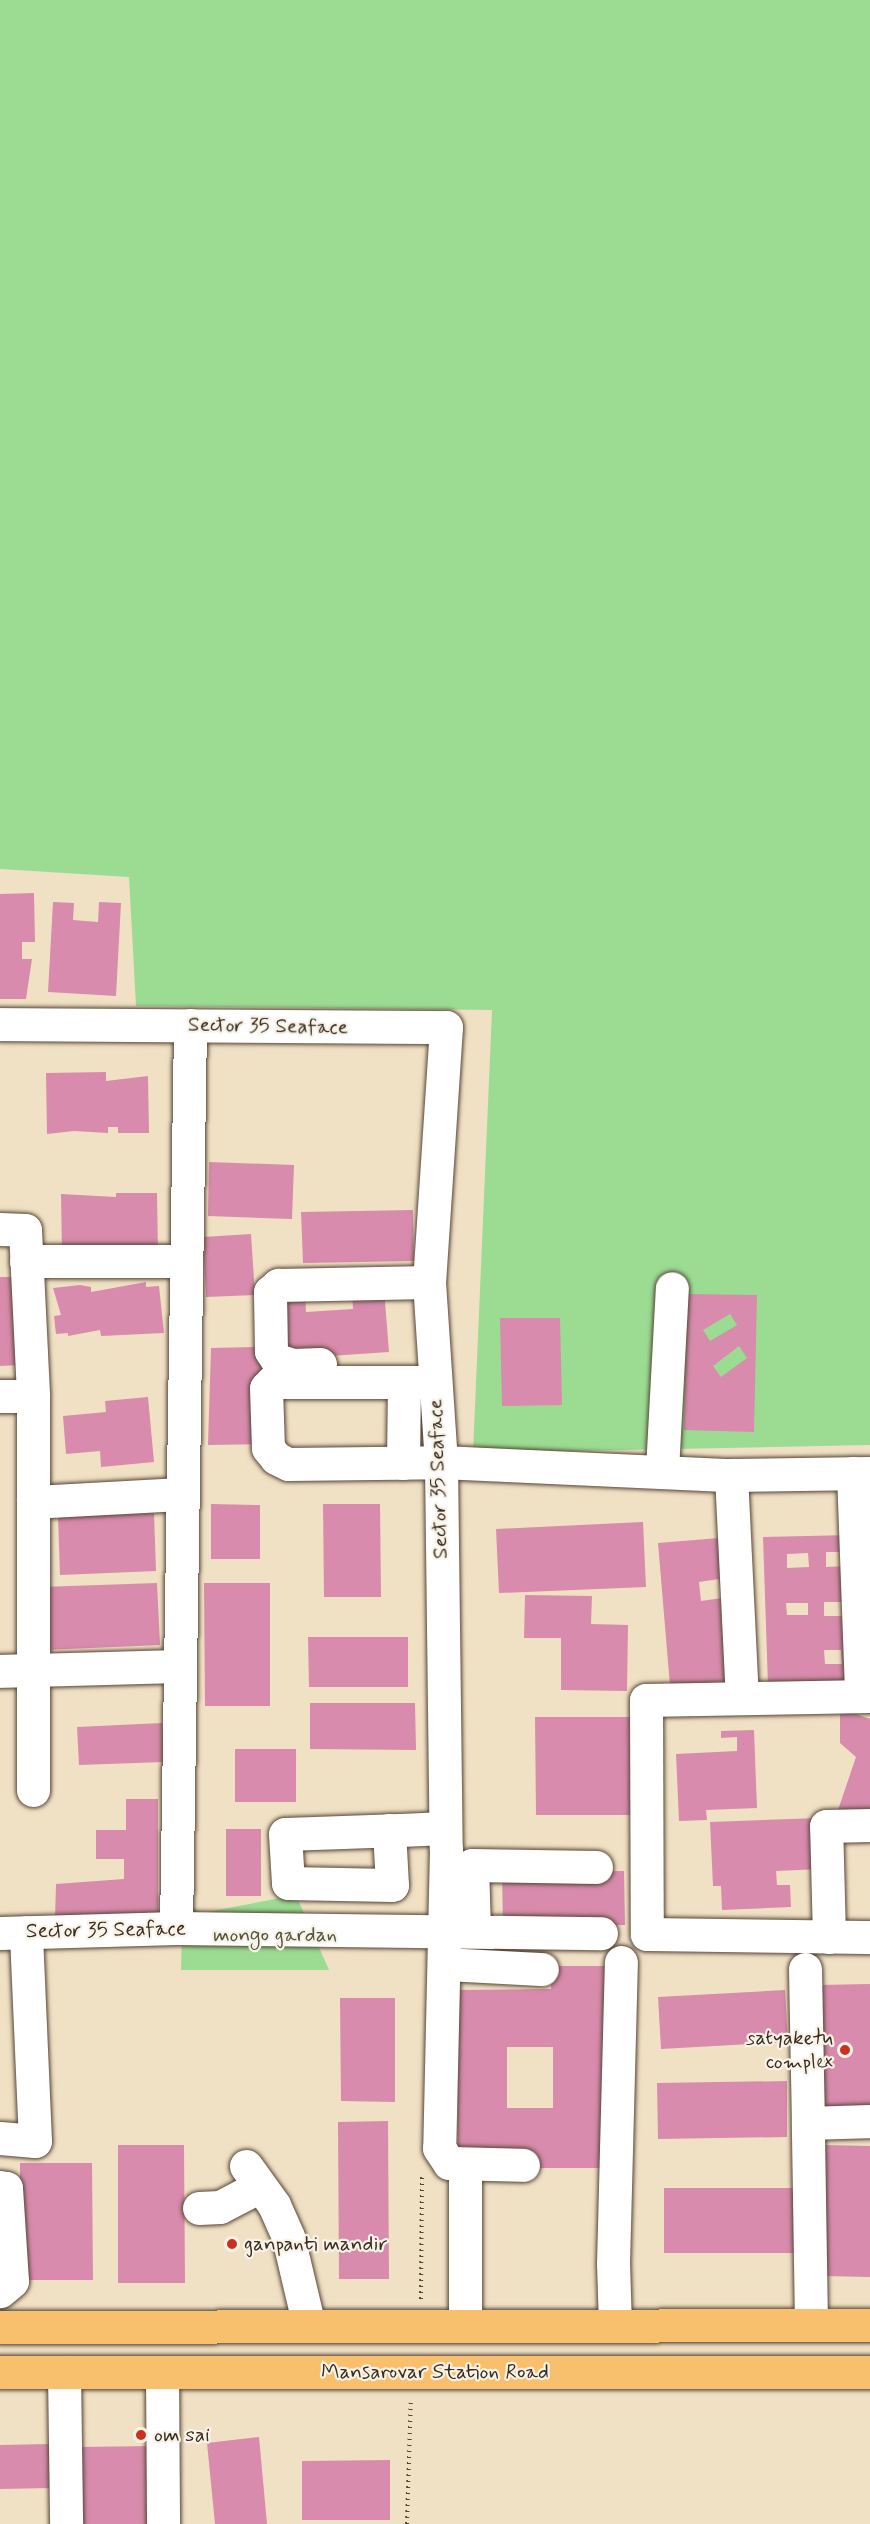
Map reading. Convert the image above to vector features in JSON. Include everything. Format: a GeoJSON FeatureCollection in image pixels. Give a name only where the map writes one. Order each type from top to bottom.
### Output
{"type":"FeatureCollection","features":[{"type":"Feature","properties":{"kind":"main road"},"geometry":{"type":"LineString","coordinates":[[0,2327],[870,2325]]}},
{"type":"Feature","properties":{"kind":"main road"},"geometry":{"type":"LineString","coordinates":[[416,2372],[422,2326]]}},
{"type":"Feature","properties":{"kind":"main road","name":"Mansarovar Station Road"},"geometry":{"type":"LineString","coordinates":[[0,2372],[870,2372]]}},
{"type":"Feature","properties":{"kind":"street","name":"Sector 35 Seaface"},"geometry":{"type":"LineString","coordinates":[[0,1024],[446,1027],[423,1375],[441,1462],[452,1852],[460,1931],[176,1928],[13,1946]]}},
{"type":"Feature","properties":{"kind":"street"},"geometry":{"type":"LineString","coordinates":[[176,1928],[190,1025]]}},
{"type":"Feature","properties":{"kind":"street"},"geometry":{"type":"LineString","coordinates":[[0,1229],[25,1230],[27,1261],[33,1396],[33,1790]]}},
{"type":"Feature","properties":{"kind":"street"},"geometry":{"type":"LineString","coordinates":[[27,1261],[186,1262]]}},
{"type":"Feature","properties":{"kind":"street"},"geometry":{"type":"LineString","coordinates":[[423,1375],[293,1365],[277,1360],[271,1351],[270,1292],[278,1286],[429,1282]]}},
{"type":"Feature","properties":{"kind":"street"},"geometry":{"type":"LineString","coordinates":[[662,1470],[672,1288]]}},
{"type":"Feature","properties":{"kind":"street"},"geometry":{"type":"LineString","coordinates":[[423,1375],[272,1382],[266,1388],[268,1448],[276,1458],[288,1464],[441,1462],[662,1470],[731,1476],[862,1473],[866,1696],[646,1700],[647,1934],[870,1937]]}},
{"type":"Feature","properties":{"kind":"street"},"geometry":{"type":"LineString","coordinates":[[403,1463],[423,1375]]}},
{"type":"Feature","properties":{"kind":"street"},"geometry":{"type":"LineString","coordinates":[[0,1396],[33,1396]]}},
{"type":"Feature","properties":{"kind":"street"},"geometry":{"type":"LineString","coordinates":[[731,1476],[742,1698]]}},
{"type":"Feature","properties":{"kind":"street"},"geometry":{"type":"LineString","coordinates":[[33,1502],[183,1494]]}},
{"type":"Feature","properties":{"kind":"street"},"geometry":{"type":"LineString","coordinates":[[0,1671],[180,1666]]}},
{"type":"Feature","properties":{"kind":"street"},"geometry":{"type":"LineString","coordinates":[[829,1936],[826,1826],[870,1825]]}},
{"type":"Feature","properties":{"kind":"street"},"geometry":{"type":"LineString","coordinates":[[389,1830],[392,1885],[288,1883],[285,1834],[389,1830],[452,1852],[591,1857]]}},
{"type":"Feature","properties":{"kind":"street"},"geometry":{"type":"LineString","coordinates":[[318,1884],[318,1930]]}},
{"type":"Feature","properties":{"kind":"street"},"geometry":{"type":"LineString","coordinates":[[524,2165],[449,2163],[439,2148],[446,1964],[460,1931],[601,1933]]}},
{"type":"Feature","properties":{"kind":"street"},"geometry":{"type":"LineString","coordinates":[[0,2138],[35,2141],[13,1946]]}},
{"type":"Feature","properties":{"kind":"street"},"geometry":{"type":"LineString","coordinates":[[615,2326],[613,2264],[621,1962]]}},
{"type":"Feature","properties":{"kind":"street"},"geometry":{"type":"LineString","coordinates":[[446,1964],[542,1969]]}},
{"type":"Feature","properties":{"kind":"street"},"geometry":{"type":"LineString","coordinates":[[805,1969],[811,2325]]}},
{"type":"Feature","properties":{"kind":"street"},"geometry":{"type":"LineString","coordinates":[[808,2123],[870,2121]]}},
{"type":"Feature","properties":{"kind":"street"},"geometry":{"type":"LineString","coordinates":[[465,2164],[465,2326]]}},
{"type":"Feature","properties":{"kind":"street"},"geometry":{"type":"LineString","coordinates":[[199,2208],[220,2207],[253,2176],[274,2205],[288,2237],[309,2326]]}},
{"type":"Feature","properties":{"kind":"street"},"geometry":{"type":"LineString","coordinates":[[0,2187],[6,2188],[12,2281],[0,2291]]}},
{"type":"Feature","properties":{"kind":"street"},"geometry":{"type":"LineString","coordinates":[[64,2372],[66,2524]]}},
{"type":"Feature","properties":{"kind":"street"},"geometry":{"type":"LineString","coordinates":[[162,2372],[163,2524]]}},
{"type":"Feature","properties":{"kind":"path"},"geometry":{"type":"LineString","coordinates":[[407,2524],[416,2372]]}},
{"type":"Feature","properties":{"kind":"green space"},"geometry":{"type":"Polygon","coordinates":[[[0,0],[870,0],[870,1445],[473,1453],[492,1010],[136,1006],[129,877],[0,869],[0,0]]]}},
{"type":"Feature","properties":{"kind":"green space","name":"mongo gardan"},"geometry":{"type":"Polygon","coordinates":[[[296,1895],[329,1970],[181,1970],[183,1901],[202,1913],[296,1895]]]}},
{"type":"Feature","properties":{"kind":"building"},"geometry":{"type":"Polygon","coordinates":[[[34,893],[35,942],[22,942],[22,959],[32,959],[26,999],[0,999],[0,894],[34,893]]]}},
{"type":"Feature","properties":{"kind":"building"},"geometry":{"type":"Polygon","coordinates":[[[53,902],[74,903],[73,920],[98,922],[99,902],[121,903],[116,996],[48,992],[53,902]]]}},
{"type":"Feature","properties":{"kind":"building"},"geometry":{"type":"Polygon","coordinates":[[[106,1072],[106,1081],[148,1076],[149,1133],[118,1133],[118,1127],[108,1127],[108,1133],[74,1131],[47,1134],[46,1073],[106,1072]]]}},
{"type":"Feature","properties":{"kind":"building"},"geometry":{"type":"Polygon","coordinates":[[[209,1162],[294,1165],[292,1219],[208,1216],[209,1162]]]}},
{"type":"Feature","properties":{"kind":"building"},"geometry":{"type":"Polygon","coordinates":[[[116,1193],[157,1193],[158,1256],[62,1255],[61,1194],[116,1197],[116,1193]]]}},
{"type":"Feature","properties":{"kind":"building"},"geometry":{"type":"Polygon","coordinates":[[[413,1210],[414,1261],[303,1263],[301,1212],[413,1210]]]}},
{"type":"Feature","properties":{"kind":"building"},"geometry":{"type":"Polygon","coordinates":[[[251,1234],[255,1295],[206,1297],[203,1237],[251,1234]]]}},
{"type":"Feature","properties":{"kind":"building"},"geometry":{"type":"Polygon","coordinates":[[[0,1277],[19,1277],[21,1365],[0,1366],[0,1277]]]}},
{"type":"Feature","properties":{"kind":"building"},"geometry":{"type":"Polygon","coordinates":[[[146,1282],[146,1287],[159,1286],[164,1333],[101,1336],[100,1330],[68,1336],[68,1333],[56,1334],[54,1316],[61,1315],[53,1288],[80,1285],[91,1287],[91,1292],[146,1282]]]}},
{"type":"Feature","properties":{"kind":"building"},"geometry":{"type":"Polygon","coordinates":[[[384,1289],[389,1352],[285,1359],[281,1297],[305,1295],[306,1312],[353,1309],[352,1292],[384,1289]]]}},
{"type":"Feature","properties":{"kind":"building"},"geometry":{"type":"Polygon","coordinates":[[[687,1294],[757,1295],[754,1432],[684,1430],[687,1294]],[[730,1314],[703,1330],[710,1341],[737,1325],[730,1314]],[[739,1346],[713,1366],[721,1377],[747,1358],[739,1346]]]}},
{"type":"Feature","properties":{"kind":"building"},"geometry":{"type":"Polygon","coordinates":[[[500,1318],[560,1318],[562,1405],[502,1406],[500,1318]]]}},
{"type":"Feature","properties":{"kind":"building"},"geometry":{"type":"Polygon","coordinates":[[[261,1347],[263,1444],[208,1445],[211,1348],[261,1347]]]}},
{"type":"Feature","properties":{"kind":"building"},"geometry":{"type":"Polygon","coordinates":[[[148,1397],[154,1462],[101,1467],[100,1451],[66,1454],[63,1416],[106,1412],[105,1401],[148,1397]]]}},
{"type":"Feature","properties":{"kind":"building"},"geometry":{"type":"Polygon","coordinates":[[[211,1504],[260,1505],[260,1559],[211,1559],[211,1504]]]}},
{"type":"Feature","properties":{"kind":"building"},"geometry":{"type":"Polygon","coordinates":[[[323,1504],[380,1504],[381,1597],[324,1597],[323,1504]]]}},
{"type":"Feature","properties":{"kind":"building"},"geometry":{"type":"Polygon","coordinates":[[[154,1513],[156,1571],[60,1575],[58,1517],[154,1513]]]}},
{"type":"Feature","properties":{"kind":"building"},"geometry":{"type":"Polygon","coordinates":[[[643,1522],[646,1587],[499,1593],[496,1529],[643,1522]]]}},
{"type":"Feature","properties":{"kind":"building"},"geometry":{"type":"Polygon","coordinates":[[[851,1535],[856,1684],[768,1686],[763,1537],[851,1535]],[[826,1552],[826,1567],[846,1566],[846,1552],[826,1552]],[[808,1553],[787,1554],[787,1568],[809,1567],[808,1553]],[[824,1602],[824,1616],[844,1616],[843,1602],[824,1602]],[[786,1603],[787,1615],[808,1615],[808,1603],[786,1603]],[[824,1650],[825,1664],[842,1664],[841,1650],[824,1650]]]}},
{"type":"Feature","properties":{"kind":"building"},"geometry":{"type":"Polygon","coordinates":[[[719,1538],[731,1681],[670,1686],[658,1543],[719,1538]],[[719,1579],[699,1582],[701,1601],[722,1598],[719,1579]]]}},
{"type":"Feature","properties":{"kind":"building"},"geometry":{"type":"Polygon","coordinates":[[[157,1583],[160,1645],[44,1650],[41,1587],[157,1583]]]}},
{"type":"Feature","properties":{"kind":"building"},"geometry":{"type":"Polygon","coordinates":[[[204,1583],[270,1583],[270,1706],[205,1706],[204,1583]]]}},
{"type":"Feature","properties":{"kind":"building"},"geometry":{"type":"Polygon","coordinates":[[[525,1595],[592,1596],[591,1624],[628,1625],[627,1691],[561,1690],[561,1638],[524,1638],[525,1595]]]}},
{"type":"Feature","properties":{"kind":"building"},"geometry":{"type":"Polygon","coordinates":[[[308,1637],[408,1637],[408,1687],[309,1687],[308,1637]]]}},
{"type":"Feature","properties":{"kind":"building"},"geometry":{"type":"Polygon","coordinates":[[[310,1703],[415,1703],[416,1750],[310,1749],[310,1703]]]}},
{"type":"Feature","properties":{"kind":"building"},"geometry":{"type":"Polygon","coordinates":[[[840,1708],[870,1719],[870,1811],[838,1810],[856,1757],[840,1743],[840,1708]]]}},
{"type":"Feature","properties":{"kind":"building"},"geometry":{"type":"Polygon","coordinates":[[[535,1717],[644,1717],[644,1815],[536,1815],[535,1717]]]}},
{"type":"Feature","properties":{"kind":"building"},"geometry":{"type":"Polygon","coordinates":[[[162,1723],[164,1762],[79,1765],[77,1727],[162,1723]]]}},
{"type":"Feature","properties":{"kind":"building"},"geometry":{"type":"Polygon","coordinates":[[[754,1730],[757,1808],[706,1810],[707,1820],[679,1821],[676,1754],[737,1751],[737,1737],[721,1738],[721,1731],[754,1730]]]}},
{"type":"Feature","properties":{"kind":"building"},"geometry":{"type":"Polygon","coordinates":[[[235,1749],[296,1749],[296,1802],[235,1802],[235,1749]]]}},
{"type":"Feature","properties":{"kind":"building"},"geometry":{"type":"Polygon","coordinates":[[[126,1799],[158,1799],[158,1920],[55,1919],[56,1884],[124,1879],[124,1859],[96,1859],[96,1830],[126,1830],[126,1799]]]}},
{"type":"Feature","properties":{"kind":"building"},"geometry":{"type":"Polygon","coordinates":[[[818,1818],[821,1869],[776,1871],[777,1885],[790,1885],[791,1907],[722,1910],[721,1886],[713,1886],[710,1822],[818,1818]]]}},
{"type":"Feature","properties":{"kind":"building"},"geometry":{"type":"Polygon","coordinates":[[[226,1829],[261,1829],[261,1896],[226,1896],[226,1829]]]}},
{"type":"Feature","properties":{"kind":"building"},"geometry":{"type":"Polygon","coordinates":[[[624,1871],[625,1925],[503,1927],[502,1873],[624,1871]]]}},
{"type":"Feature","properties":{"kind":"building"},"geometry":{"type":"Polygon","coordinates":[[[551,1966],[613,1966],[614,2168],[531,2168],[458,2159],[456,1990],[551,1989],[551,1966]],[[507,2047],[507,2108],[553,2108],[553,2047],[507,2047]]]}},
{"type":"Feature","properties":{"kind":"building","name":"satyaketu complex"},"geometry":{"type":"Polygon","coordinates":[[[870,1984],[870,2115],[822,2116],[818,1985],[870,1984]]]}},
{"type":"Feature","properties":{"kind":"building"},"geometry":{"type":"Polygon","coordinates":[[[785,1990],[788,2042],[661,2049],[658,1997],[785,1990]]]}},
{"type":"Feature","properties":{"kind":"building"},"geometry":{"type":"Polygon","coordinates":[[[340,1998],[395,1998],[395,2102],[341,2101],[340,1998]]]}},
{"type":"Feature","properties":{"kind":"building"},"geometry":{"type":"Polygon","coordinates":[[[787,2081],[787,2137],[658,2139],[657,2083],[787,2081]]]}},
{"type":"Feature","properties":{"kind":"building"},"geometry":{"type":"Polygon","coordinates":[[[388,2121],[389,2279],[339,2279],[338,2122],[388,2121]]]}},
{"type":"Feature","properties":{"kind":"building"},"geometry":{"type":"Polygon","coordinates":[[[118,2145],[184,2145],[185,2283],[118,2283],[118,2145]]]}},
{"type":"Feature","properties":{"kind":"building"},"geometry":{"type":"Polygon","coordinates":[[[821,2145],[870,2146],[870,2277],[821,2276],[821,2145]]]}},
{"type":"Feature","properties":{"kind":"building"},"geometry":{"type":"Polygon","coordinates":[[[20,2163],[92,2163],[93,2280],[20,2280],[20,2163]]]}},
{"type":"Feature","properties":{"kind":"building"},"geometry":{"type":"Polygon","coordinates":[[[664,2188],[796,2188],[796,2253],[664,2253],[664,2188]]]}},
{"type":"Feature","properties":{"kind":"building"},"geometry":{"type":"Polygon","coordinates":[[[259,2437],[267,2524],[215,2524],[207,2443],[259,2437]]]}},
{"type":"Feature","properties":{"kind":"building"},"geometry":{"type":"Polygon","coordinates":[[[49,2444],[50,2488],[0,2489],[0,2445],[49,2444]]]}},
{"type":"Feature","properties":{"kind":"building"},"geometry":{"type":"Polygon","coordinates":[[[153,2446],[155,2524],[79,2524],[77,2447],[153,2446]]]}},
{"type":"Feature","properties":{"kind":"building"},"geometry":{"type":"Polygon","coordinates":[[[390,2460],[390,2520],[302,2520],[302,2461],[390,2460]]]}},
{"type":"Feature","properties":{"kind":"place","name":"satyaketu complex"},"geometry":{"type":"Point","coordinates":[845,2050]}},
{"type":"Feature","properties":{"kind":"place","name":"ganpanti mandir"},"geometry":{"type":"Point","coordinates":[232,2244]}},
{"type":"Feature","properties":{"kind":"place","name":"om sai"},"geometry":{"type":"Point","coordinates":[141,2435]}}]}
